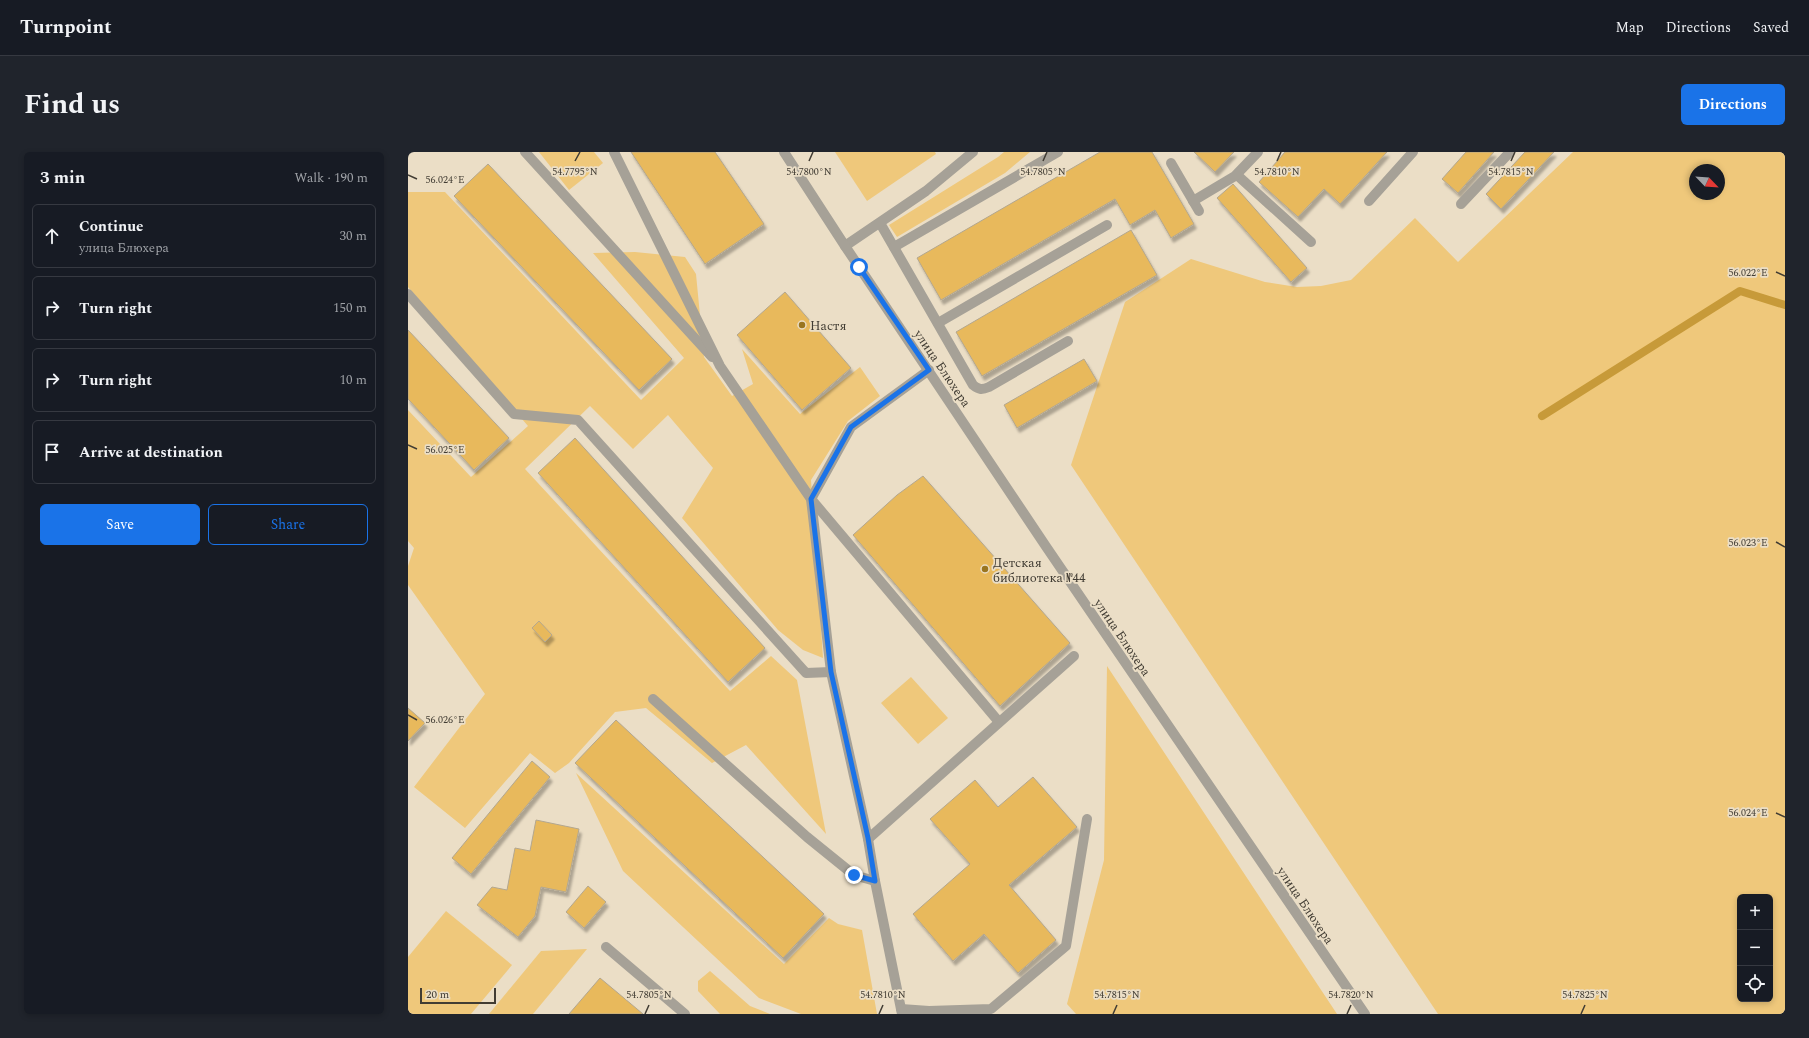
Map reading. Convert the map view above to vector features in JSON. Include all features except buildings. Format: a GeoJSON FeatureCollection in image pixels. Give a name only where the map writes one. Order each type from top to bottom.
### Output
{"type":"FeatureCollection","features":[{"type":"Feature","properties":{"kind":"street"},"geometry":{"type":"LineString","coordinates":[[525,152],[720,366],[811,499],[999,722]]}},
{"type":"Feature","properties":{"kind":"street"},"geometry":{"type":"LineString","coordinates":[[614,152],[720,366]]}},
{"type":"Feature","properties":{"kind":"street","name":"улица Блюхера"},"geometry":{"type":"LineString","coordinates":[[784,152],[845,246],[1056,561],[1365,1014]]}},
{"type":"Feature","properties":{"kind":"street"},"geometry":{"type":"LineString","coordinates":[[845,246],[926,191],[973,152]]}},
{"type":"Feature","properties":{"kind":"street"},"geometry":{"type":"LineString","coordinates":[[894,248],[1058,152]]}},
{"type":"Feature","properties":{"kind":"street"},"geometry":{"type":"LineString","coordinates":[[1193,201],[1237,175],[1258,152]]}},
{"type":"Feature","properties":{"kind":"street"},"geometry":{"type":"LineString","coordinates":[[1369,201],[1413,152]]}},
{"type":"Feature","properties":{"kind":"street"},"geometry":{"type":"LineString","coordinates":[[1461,204],[1510,152]]}},
{"type":"Feature","properties":{"kind":"street"},"geometry":{"type":"LineString","coordinates":[[1171,163],[1199,211]]}},
{"type":"Feature","properties":{"kind":"street"},"geometry":{"type":"LineString","coordinates":[[1237,175],[1311,242]]}},
{"type":"Feature","properties":{"kind":"street"},"geometry":{"type":"LineString","coordinates":[[880,223],[973,385],[982,390],[989,387],[1068,341]]}},
{"type":"Feature","properties":{"kind":"street"},"geometry":{"type":"LineString","coordinates":[[938,323],[1107,225]]}},
{"type":"Feature","properties":{"kind":"street"},"geometry":{"type":"LineString","coordinates":[[408,294],[514,414],[578,420],[806,673],[831,672]]}},
{"type":"Feature","properties":{"kind":"street"},"geometry":{"type":"LineString","coordinates":[[929,370],[851,427],[811,499],[831,672],[868,838],[901,1012],[991,1009],[1066,946],[1087,819]]}},
{"type":"Feature","properties":{"kind":"street"},"geometry":{"type":"LineString","coordinates":[[868,838],[1074,656]]}},
{"type":"Feature","properties":{"kind":"street"},"geometry":{"type":"LineString","coordinates":[[653,699],[813,841],[854,875],[875,881]]}},
{"type":"Feature","properties":{"kind":"street"},"geometry":{"type":"LineString","coordinates":[[606,947],[685,1014]]}},
{"type":"Feature","properties":{"kind":"shaded area"},"geometry":{"type":"Polygon","coordinates":[[[539,152],[594,152],[603,163],[569,190],[539,152]]]}},
{"type":"Feature","properties":{"kind":"shaded area"},"geometry":{"type":"Polygon","coordinates":[[[835,152],[935,152],[936,154],[867,201],[835,152]]]}},
{"type":"Feature","properties":{"kind":"shaded area"},"geometry":{"type":"Polygon","coordinates":[[[1004,152],[1030,152],[1005,173],[897,237],[889,225],[1004,152]]]}},
{"type":"Feature","properties":{"kind":"shaded area"},"geometry":{"type":"Polygon","coordinates":[[[1573,152],[1785,152],[1785,1014],[1438,1014],[1071,465],[1125,302],[1191,259],[1265,282],[1297,287],[1321,286],[1351,280],[1415,218],[1458,262],[1573,152]]]}},
{"type":"Feature","properties":{"kind":"shaded area"},"geometry":{"type":"Polygon","coordinates":[[[408,192],[445,192],[641,400],[684,358],[593,253],[635,252],[685,257],[696,274],[704,357],[732,396],[753,384],[742,349],[800,414],[860,367],[880,396],[848,421],[811,480],[823,658],[803,650],[778,630],[682,518],[713,468],[668,415],[633,449],[590,406],[525,469],[730,691],[771,656],[797,680],[826,834],[746,745],[712,763],[646,708],[615,712],[569,763],[555,773],[530,753],[465,828],[414,787],[485,694],[408,585],[408,566],[414,548],[408,541],[408,410],[471,477],[528,426],[408,287],[408,192]]]}},
{"type":"Feature","properties":{"kind":"shaded area"},"geometry":{"type":"Polygon","coordinates":[[[1107,666],[1337,1014],[1076,1014],[1067,1004],[1104,860],[1107,666]]]}},
{"type":"Feature","properties":{"kind":"shaded area"},"geometry":{"type":"Polygon","coordinates":[[[911,677],[948,718],[918,744],[881,703],[911,677]]]}},
{"type":"Feature","properties":{"kind":"shaded area"},"geometry":{"type":"Polygon","coordinates":[[[576,773],[784,964],[829,918],[838,924],[862,930],[877,1014],[801,1014],[759,998],[623,871],[576,773]]]}},
{"type":"Feature","properties":{"kind":"shaded area"},"geometry":{"type":"Polygon","coordinates":[[[446,911],[512,965],[471,1014],[408,1014],[408,957],[446,911]]]}},
{"type":"Feature","properties":{"kind":"shaded area"},"geometry":{"type":"Polygon","coordinates":[[[587,949],[533,1014],[489,1014],[541,951],[587,949]]]}},
{"type":"Feature","properties":{"kind":"shaded area"},"geometry":{"type":"Polygon","coordinates":[[[710,971],[750,1006],[770,1014],[720,1014],[698,991],[698,981],[710,971]]]}},
{"type":"Feature","properties":{"kind":"waterway"},"geometry":{"type":"LineString","coordinates":[[1542,416],[1740,291],[1785,305]]}},
{"type":"Feature","properties":{"kind":"place","name":"Настя"},"geometry":{"type":"Point","coordinates":[802,325]}},
{"type":"Feature","properties":{"kind":"place","name":"Детская библиотека №44"},"geometry":{"type":"Point","coordinates":[985,569]}},
{"type":"Feature","properties":{"kind":"route"},"geometry":{"type":"LineString","coordinates":[[854,875],[875,881],[868,838],[831,672],[811,499],[851,427],[929,370],[859,267]]}}]}
